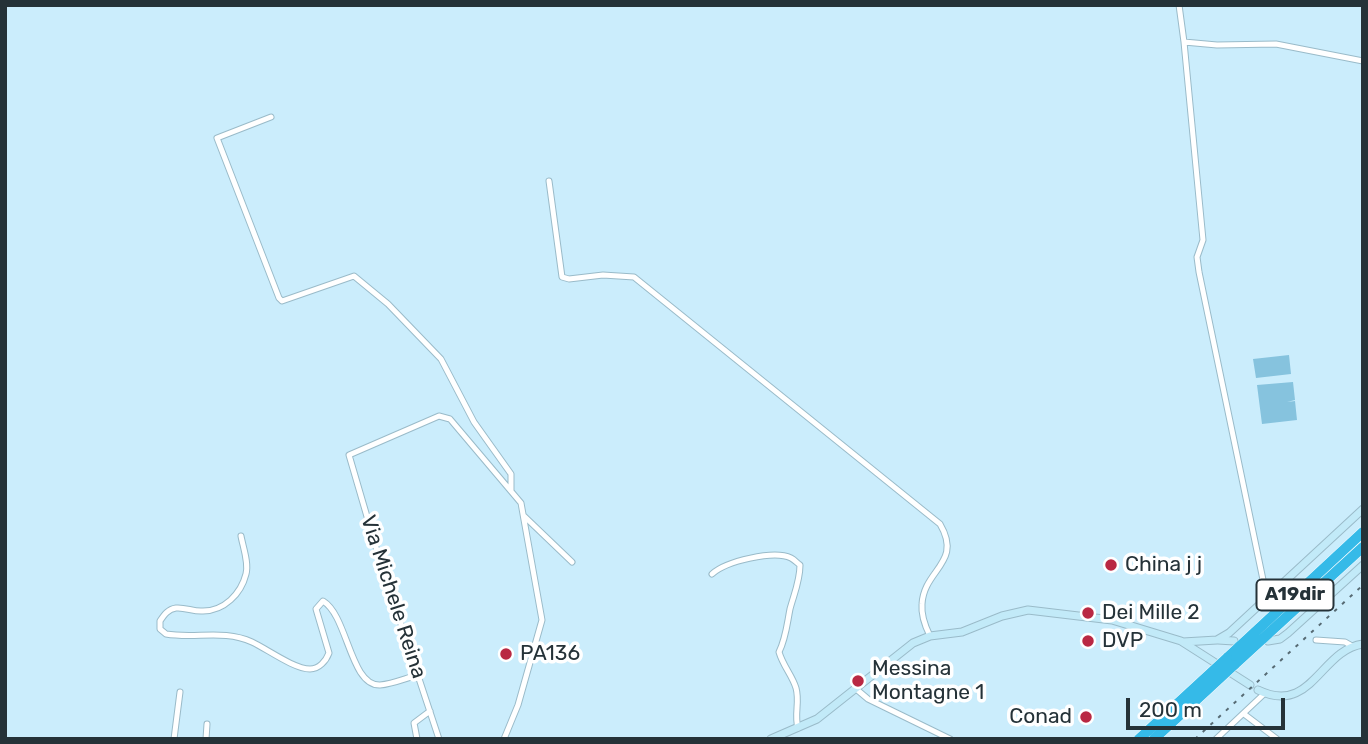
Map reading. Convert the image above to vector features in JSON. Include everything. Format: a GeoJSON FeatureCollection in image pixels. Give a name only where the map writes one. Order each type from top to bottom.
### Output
{"type":"FeatureCollection","features":[{"type":"Feature","properties":{"kind":"highway","name":"A19dir"},"geometry":{"type":"LineString","coordinates":[[1154,739],[1363,532]]}},
{"type":"Feature","properties":{"kind":"highway","name":"A19dir"},"geometry":{"type":"LineString","coordinates":[[1139,739],[1363,547]]}},
{"type":"Feature","properties":{"kind":"street"},"geometry":{"type":"LineString","coordinates":[[1180,5],[1203,240],[1197,257],[1199,272],[1267,599]]}},
{"type":"Feature","properties":{"kind":"street"},"geometry":{"type":"LineString","coordinates":[[1184,42],[1276,44],[1363,61]]}},
{"type":"Feature","properties":{"kind":"street"},"geometry":{"type":"LineString","coordinates":[[271,117],[217,138],[279,298],[282,301],[354,276],[388,304],[441,359],[474,422],[511,474],[510,490],[521,503],[542,621],[518,705],[504,739]]}},
{"type":"Feature","properties":{"kind":"street"},"geometry":{"type":"LineString","coordinates":[[549,181],[562,277],[634,277],[940,524],[947,536],[948,553],[927,586],[922,603],[923,621],[930,636]]}},
{"type":"Feature","properties":{"kind":"street","name":"Via Michele Reina"},"geometry":{"type":"LineString","coordinates":[[439,739],[380,561],[349,455],[439,416],[450,419],[510,490]]}},
{"type":"Feature","properties":{"kind":"street"},"geometry":{"type":"LineString","coordinates":[[1217,640],[1229,633],[1267,599],[1363,509]]}},
{"type":"Feature","properties":{"kind":"street"},"geometry":{"type":"LineString","coordinates":[[523,515],[572,562]]}},
{"type":"Feature","properties":{"kind":"street"},"geometry":{"type":"LineString","coordinates":[[241,536],[247,573],[233,598],[216,609],[205,611],[176,608],[167,611],[160,621],[160,628],[166,635],[216,634],[239,637],[299,668],[315,668],[323,663],[329,653],[316,609],[323,601],[333,609],[359,671],[368,681],[381,685],[418,675]]}},
{"type":"Feature","properties":{"kind":"street"},"geometry":{"type":"LineString","coordinates":[[712,574],[720,566],[762,557],[791,558],[800,565],[800,577],[779,652],[783,667],[796,689],[795,718],[798,728]]}},
{"type":"Feature","properties":{"kind":"street"},"geometry":{"type":"LineString","coordinates":[[1268,641],[1288,634],[1363,565]]}},
{"type":"Feature","properties":{"kind":"street"},"geometry":{"type":"LineString","coordinates":[[771,739],[817,719],[913,643],[930,636],[962,632],[1002,616],[1028,610],[1112,620],[1181,641],[1234,641]]}},
{"type":"Feature","properties":{"kind":"street"},"geometry":{"type":"LineString","coordinates":[[1316,640],[1345,642],[1352,646]]}},
{"type":"Feature","properties":{"kind":"street"},"geometry":{"type":"LineString","coordinates":[[1181,641],[1250,685]]}},
{"type":"Feature","properties":{"kind":"street"},"geometry":{"type":"LineString","coordinates":[[1216,739],[1244,714],[1261,692],[1277,696],[1296,694],[1352,646],[1363,644]]}},
{"type":"Feature","properties":{"kind":"street"},"geometry":{"type":"LineString","coordinates":[[855,688],[868,699],[950,739]]}},
{"type":"Feature","properties":{"kind":"street"},"geometry":{"type":"LineString","coordinates":[[174,739],[180,692]]}},
{"type":"Feature","properties":{"kind":"street"},"geometry":{"type":"LineString","coordinates":[[417,739],[414,723],[430,712]]}},
{"type":"Feature","properties":{"kind":"street"},"geometry":{"type":"LineString","coordinates":[[1244,714],[1277,739]]}},
{"type":"Feature","properties":{"kind":"street"},"geometry":{"type":"LineString","coordinates":[[206,739],[207,724]]}},
{"type":"Feature","properties":{"kind":"shaded area"},"geometry":{"type":"Polygon","coordinates":[[[1289,355],[1291,374],[1256,378],[1253,359],[1289,355]]]}},
{"type":"Feature","properties":{"kind":"shaded area"},"geometry":{"type":"Polygon","coordinates":[[[1293,382],[1295,400],[1287,402],[1295,401],[1297,420],[1262,424],[1257,385],[1293,382]]]}},
{"type":"Feature","properties":{"kind":"railway"},"geometry":{"type":"LineString","coordinates":[[1195,739],[1363,585]]}},
{"type":"Feature","properties":{"kind":"place","name":"China j j"},"geometry":{"type":"Point","coordinates":[1111,565]}},
{"type":"Feature","properties":{"kind":"place","name":"Dei Mille 2"},"geometry":{"type":"Point","coordinates":[1088,613]}},
{"type":"Feature","properties":{"kind":"place","name":"DVP"},"geometry":{"type":"Point","coordinates":[1088,641]}},
{"type":"Feature","properties":{"kind":"place","name":"PA136"},"geometry":{"type":"Point","coordinates":[506,654]}},
{"type":"Feature","properties":{"kind":"place","name":"Messina Montagne 1"},"geometry":{"type":"Point","coordinates":[858,681]}},
{"type":"Feature","properties":{"kind":"place","name":"Conad"},"geometry":{"type":"Point","coordinates":[1086,717]}}]}
